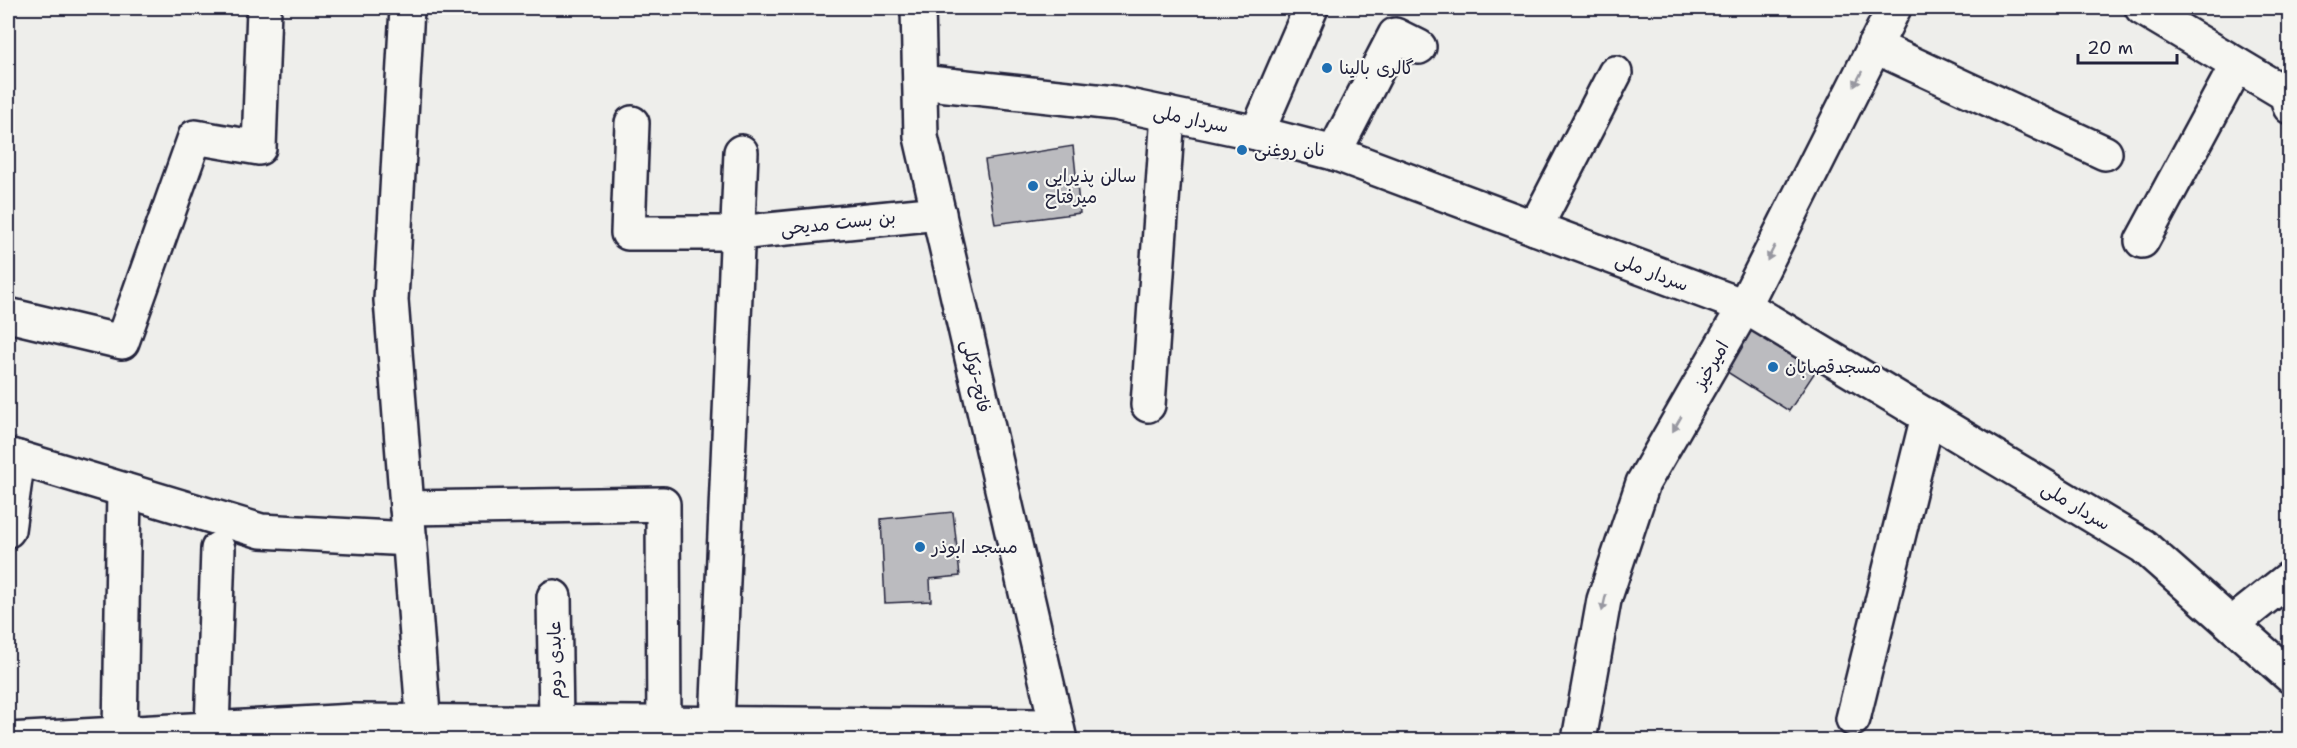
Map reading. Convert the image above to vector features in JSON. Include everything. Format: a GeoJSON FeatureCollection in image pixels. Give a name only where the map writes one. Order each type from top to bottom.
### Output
{"type":"FeatureCollection","features":[{"type":"Feature","properties":{"kind":"street"},"geometry":{"type":"LineString","coordinates":[[8,315],[122,342],[195,137],[259,148],[264,8]]}},
{"type":"Feature","properties":{"kind":"street"},"geometry":{"type":"LineString","coordinates":[[407,8],[391,300],[425,731]]}},
{"type":"Feature","properties":{"kind":"street","name":"فاتح-توکلی"},"geometry":{"type":"LineString","coordinates":[[918,8],[921,137],[1058,734]]}},
{"type":"Feature","properties":{"kind":"street"},"geometry":{"type":"LineString","coordinates":[[1257,133],[1311,8]]}},
{"type":"Feature","properties":{"kind":"street","name":"امیرخیز"},"geometry":{"type":"LineString","coordinates":[[1579,741],[1604,600],[1643,483],[1744,306],[1894,8]]}},
{"type":"Feature","properties":{"kind":"street"},"geometry":{"type":"LineString","coordinates":[[2142,8],[2286,94],[2289,107]]}},
{"type":"Feature","properties":{"kind":"street"},"geometry":{"type":"LineString","coordinates":[[1334,153],[1395,35],[1419,47]]}},
{"type":"Feature","properties":{"kind":"street"},"geometry":{"type":"LineString","coordinates":[[1875,46],[2105,153]]}},
{"type":"Feature","properties":{"kind":"street"},"geometry":{"type":"LineString","coordinates":[[2142,241],[2237,65]]}},
{"type":"Feature","properties":{"kind":"street"},"geometry":{"type":"LineString","coordinates":[[1535,228],[1615,73]]}},
{"type":"Feature","properties":{"kind":"street","name":"سردار ملی"},"geometry":{"type":"LineString","coordinates":[[920,82],[1113,103],[1257,133],[1334,153],[1744,306],[2143,546],[2289,676]]}},
{"type":"Feature","properties":{"kind":"street"},"geometry":{"type":"LineString","coordinates":[[1148,405],[1168,114]]}},
{"type":"Feature","properties":{"kind":"street","name":"بن بست مدیحی"},"geometry":{"type":"LineString","coordinates":[[632,123],[628,233],[737,233],[939,213]]}},
{"type":"Feature","properties":{"kind":"street"},"geometry":{"type":"LineString","coordinates":[[717,724],[741,152]]}},
{"type":"Feature","properties":{"kind":"street"},"geometry":{"type":"LineString","coordinates":[[1853,719],[1928,416]]}},
{"type":"Feature","properties":{"kind":"street"},"geometry":{"type":"LineString","coordinates":[[8,530],[13,456],[261,531],[409,523],[663,504],[664,732]]}},
{"type":"Feature","properties":{"kind":"street"},"geometry":{"type":"LineString","coordinates":[[100,737],[124,490]]}},
{"type":"Feature","properties":{"kind":"street"},"geometry":{"type":"LineString","coordinates":[[206,733],[218,549]]}},
{"type":"Feature","properties":{"kind":"street"},"geometry":{"type":"LineString","coordinates":[[2232,624],[2289,578]]}},
{"type":"Feature","properties":{"kind":"street","name":"عابدی دوم"},"geometry":{"type":"LineString","coordinates":[[548,729],[554,597]]}},
{"type":"Feature","properties":{"kind":"street"},"geometry":{"type":"LineString","coordinates":[[8,740],[206,733],[548,729],[664,732],[717,724],[1058,734]]}},
{"type":"Feature","properties":{"kind":"path"},"geometry":{"type":"LineString","coordinates":[[152,8],[159,10]]}},
{"type":"Feature","properties":{"kind":"building","name":"سالن پذیرایی میرفتاح"},"geometry":{"type":"Polygon","coordinates":[[[1073,146],[1080,213],[995,224],[985,160],[1073,146]]]}},
{"type":"Feature","properties":{"kind":"building","name":"مسجدقصابان"},"geometry":{"type":"Polygon","coordinates":[[[1756,324],[1821,363],[1789,411],[1724,370],[1756,324]]]}},
{"type":"Feature","properties":{"kind":"building","name":"مسجد ابوذر"},"geometry":{"type":"Polygon","coordinates":[[[953,512],[960,576],[930,579],[931,601],[885,603],[881,519],[953,512]]]}},
{"type":"Feature","properties":{"kind":"place","name":"گالری بالینا"},"geometry":{"type":"Point","coordinates":[1327,68]}},
{"type":"Feature","properties":{"kind":"place","name":"نان روغنی"},"geometry":{"type":"Point","coordinates":[1242,150]}},
{"type":"Feature","properties":{"kind":"place","name":"سالن پذیرایی میرفتاح"},"geometry":{"type":"Point","coordinates":[1033,186]}},
{"type":"Feature","properties":{"kind":"place","name":"مسجدقصابان"},"geometry":{"type":"Point","coordinates":[1773,367]}},
{"type":"Feature","properties":{"kind":"place","name":"مسجد ابوذر"},"geometry":{"type":"Point","coordinates":[920,547]}}]}
